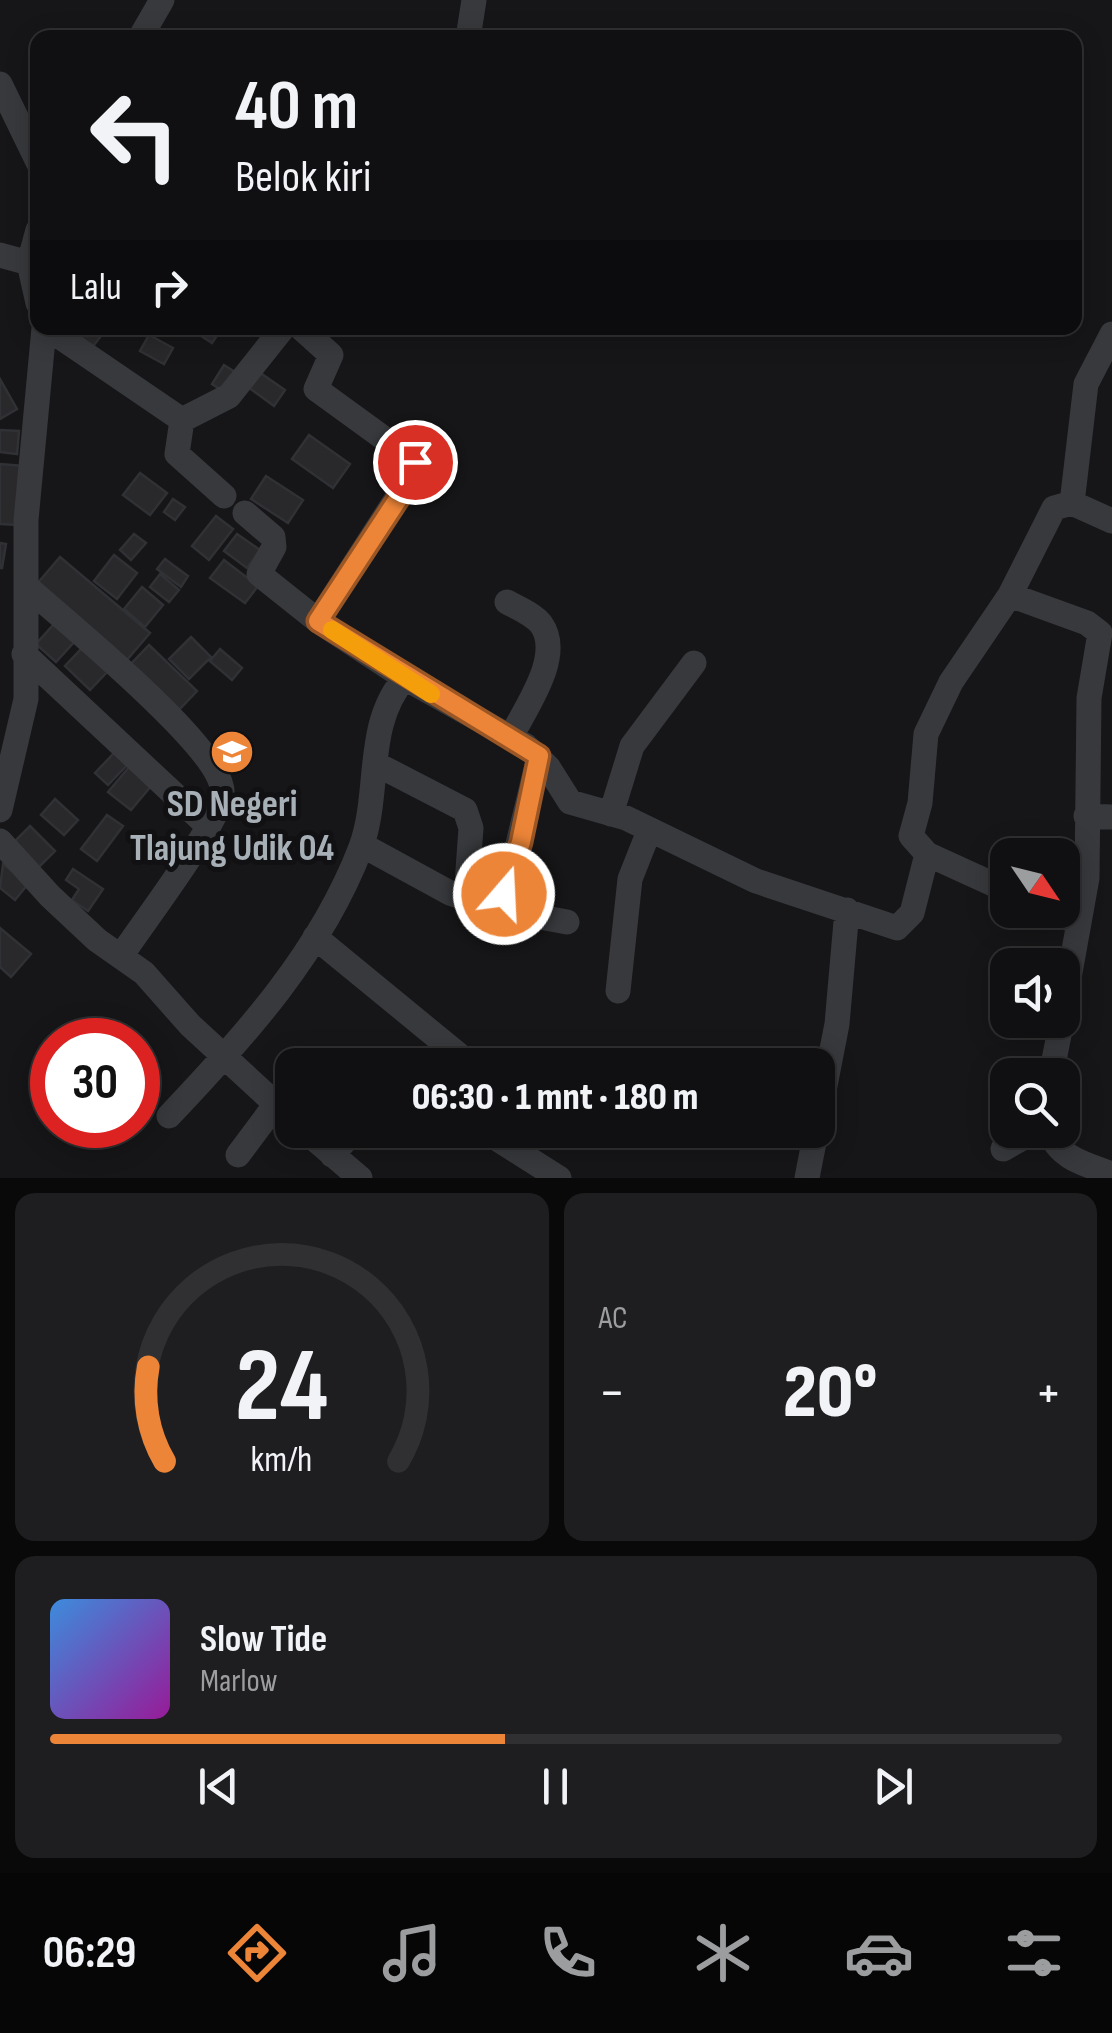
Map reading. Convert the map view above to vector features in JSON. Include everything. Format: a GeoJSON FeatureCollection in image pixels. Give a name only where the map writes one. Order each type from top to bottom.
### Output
{"type":"FeatureCollection","features":[{"type":"Feature","properties":{"kind":"street"},"geometry":{"type":"LineString","coordinates":[[145,30],[162,0]]}},
{"type":"Feature","properties":{"kind":"street"},"geometry":{"type":"LineString","coordinates":[[469,30],[474,0]]}},
{"type":"Feature","properties":{"kind":"street"},"geometry":{"type":"LineString","coordinates":[[0,84],[30,146]]}},
{"type":"Feature","properties":{"kind":"street"},"geometry":{"type":"LineString","coordinates":[[0,256],[28,263]]}},
{"type":"Feature","properties":{"kind":"street"},"geometry":{"type":"LineString","coordinates":[[30,256],[30,271]]}},
{"type":"Feature","properties":{"kind":"street"},"geometry":{"type":"LineString","coordinates":[[1072,502],[1086,384],[1112,334]]}},
{"type":"Feature","properties":{"kind":"street"},"geometry":{"type":"LineString","coordinates":[[0,810],[22,724],[26,520],[45,335]]}},
{"type":"Feature","properties":{"kind":"street"},"geometry":{"type":"LineString","coordinates":[[56,335],[182,420]]}},
{"type":"Feature","properties":{"kind":"street"},"geometry":{"type":"LineString","coordinates":[[182,420],[228,396],[277,335]]}},
{"type":"Feature","properties":{"kind":"street"},"geometry":{"type":"LineString","coordinates":[[309,335],[331,354],[316,389],[417,465],[318,621]]}},
{"type":"Feature","properties":{"kind":"street"},"geometry":{"type":"LineString","coordinates":[[182,420],[176,454],[224,496]]}},
{"type":"Feature","properties":{"kind":"street"},"geometry":{"type":"LineString","coordinates":[[990,883],[926,854],[911,836],[920,803],[926,734],[951,682],[1010,595],[1054,508],[1072,502],[1112,521]]}},
{"type":"Feature","properties":{"kind":"street"},"geometry":{"type":"LineString","coordinates":[[245,513],[273,537],[274,547],[259,574],[318,621],[405,678],[539,756],[570,802],[611,814],[756,881],[890,927],[906,924],[926,854]]}},
{"type":"Feature","properties":{"kind":"street"},"geometry":{"type":"LineString","coordinates":[[26,586],[207,755],[223,790],[208,825],[120,956]]}},
{"type":"Feature","properties":{"kind":"street"},"geometry":{"type":"LineString","coordinates":[[1010,595],[1106,626],[1089,698],[1087,878],[1080,916]]}},
{"type":"Feature","properties":{"kind":"street"},"geometry":{"type":"LineString","coordinates":[[507,602],[538,620],[548,640],[543,672],[511,737]]}},
{"type":"Feature","properties":{"kind":"street"},"geometry":{"type":"LineString","coordinates":[[24,654],[208,825]]}},
{"type":"Feature","properties":{"kind":"street"},"geometry":{"type":"LineString","coordinates":[[611,814],[632,746],[694,663]]}},
{"type":"Feature","properties":{"kind":"street"},"geometry":{"type":"LineString","coordinates":[[170,1116],[273,1000],[314,936],[362,845],[374,798],[382,722],[405,678]]}},
{"type":"Feature","properties":{"kind":"street"},"geometry":{"type":"LineString","coordinates":[[502,910],[539,756]]}},
{"type":"Feature","properties":{"kind":"street"},"geometry":{"type":"LineString","coordinates":[[376,764],[466,810],[471,828],[466,898]]}},
{"type":"Feature","properties":{"kind":"street"},"geometry":{"type":"LineString","coordinates":[[1086,816],[1112,817]]}},
{"type":"Feature","properties":{"kind":"street"},"geometry":{"type":"LineString","coordinates":[[618,991],[630,879],[649,831]]}},
{"type":"Feature","properties":{"kind":"street"},"geometry":{"type":"LineString","coordinates":[[0,841],[50,896],[144,973],[275,1104]]}},
{"type":"Feature","properties":{"kind":"street"},"geometry":{"type":"LineString","coordinates":[[362,845],[466,898],[502,910],[566,922]]}},
{"type":"Feature","properties":{"kind":"street"},"geometry":{"type":"LineString","coordinates":[[807,1178],[837,1024],[847,910]]}},
{"type":"Feature","properties":{"kind":"street"},"geometry":{"type":"LineString","coordinates":[[314,936],[450,1048]]}},
{"type":"Feature","properties":{"kind":"street"},"geometry":{"type":"LineString","coordinates":[[238,1155],[275,1120]]}},
{"type":"Feature","properties":{"kind":"street"},"geometry":{"type":"LineString","coordinates":[[325,1148],[360,1178]]}},
{"type":"Feature","properties":{"kind":"street"},"geometry":{"type":"LineString","coordinates":[[332,1154],[338,1148]]}},
{"type":"Feature","properties":{"kind":"street"},"geometry":{"type":"LineString","coordinates":[[511,1148],[559,1178]]}},
{"type":"Feature","properties":{"kind":"street"},"geometry":{"type":"LineString","coordinates":[[1058,1148],[1112,1174]]}},
{"type":"Feature","properties":{"kind":"building"},"geometry":{"type":"Polygon","coordinates":[[[74,335],[102,335],[91,349],[74,335]]]}},
{"type":"Feature","properties":{"kind":"building"},"geometry":{"type":"Polygon","coordinates":[[[149,335],[173,348],[164,364],[140,351],[149,335]]]}},
{"type":"Feature","properties":{"kind":"building"},"geometry":{"type":"Polygon","coordinates":[[[200,335],[217,335],[212,343],[200,335]]]}},
{"type":"Feature","properties":{"kind":"building"},"geometry":{"type":"Polygon","coordinates":[[[224,365],[238,374],[226,393],[212,384],[224,365]]]}},
{"type":"Feature","properties":{"kind":"building"},"geometry":{"type":"Polygon","coordinates":[[[259,372],[285,390],[274,406],[248,387],[259,372]]]}},
{"type":"Feature","properties":{"kind":"building"},"geometry":{"type":"Polygon","coordinates":[[[0,379],[17,409],[0,419],[0,379]]]}},
{"type":"Feature","properties":{"kind":"building"},"geometry":{"type":"Polygon","coordinates":[[[0,430],[19,431],[17,454],[0,452],[0,430]]]}},
{"type":"Feature","properties":{"kind":"building"},"geometry":{"type":"Polygon","coordinates":[[[309,435],[350,464],[333,488],[292,459],[309,435]]]}},
{"type":"Feature","properties":{"kind":"building"},"geometry":{"type":"Polygon","coordinates":[[[0,464],[23,466],[18,525],[0,524],[0,464]]]}},
{"type":"Feature","properties":{"kind":"building"},"geometry":{"type":"Polygon","coordinates":[[[140,473],[167,493],[150,515],[123,495],[140,473]]]}},
{"type":"Feature","properties":{"kind":"building"},"geometry":{"type":"Polygon","coordinates":[[[266,476],[303,500],[288,523],[251,499],[266,476]]]}},
{"type":"Feature","properties":{"kind":"building"},"geometry":{"type":"Polygon","coordinates":[[[173,499],[185,507],[175,520],[164,512],[173,499]]]}},
{"type":"Feature","properties":{"kind":"building"},"geometry":{"type":"Polygon","coordinates":[[[216,516],[233,529],[209,560],[192,546],[216,516]]]}},
{"type":"Feature","properties":{"kind":"building"},"geometry":{"type":"Polygon","coordinates":[[[134,534],[146,543],[131,560],[120,550],[134,534]]]}},
{"type":"Feature","properties":{"kind":"building"},"geometry":{"type":"Polygon","coordinates":[[[237,534],[260,550],[247,568],[224,551],[237,534]]]}},
{"type":"Feature","properties":{"kind":"building"},"geometry":{"type":"Polygon","coordinates":[[[0,543],[6,544],[2,568],[0,568],[0,543]]]}},
{"type":"Feature","properties":{"kind":"building"},"geometry":{"type":"Polygon","coordinates":[[[114,555],[137,573],[117,599],[94,581],[114,555]]]}},
{"type":"Feature","properties":{"kind":"building"},"geometry":{"type":"Polygon","coordinates":[[[60,557],[150,633],[126,661],[36,585],[60,557]]]}},
{"type":"Feature","properties":{"kind":"building"},"geometry":{"type":"Polygon","coordinates":[[[165,559],[188,576],[181,587],[157,569],[165,559]]]}},
{"type":"Feature","properties":{"kind":"building"},"geometry":{"type":"Polygon","coordinates":[[[224,560],[258,586],[245,603],[210,578],[224,560]]]}},
{"type":"Feature","properties":{"kind":"building"},"geometry":{"type":"Polygon","coordinates":[[[160,574],[179,590],[169,602],[150,587],[160,574]]]}},
{"type":"Feature","properties":{"kind":"building"},"geometry":{"type":"Polygon","coordinates":[[[142,587],[163,605],[145,627],[124,609],[142,587]]]}},
{"type":"Feature","properties":{"kind":"building"},"geometry":{"type":"Polygon","coordinates":[[[55,623],[75,641],[56,662],[36,644],[55,623]]]}},
{"type":"Feature","properties":{"kind":"building"},"geometry":{"type":"Polygon","coordinates":[[[191,637],[211,657],[189,679],[169,659],[191,637]]]}},
{"type":"Feature","properties":{"kind":"building"},"geometry":{"type":"Polygon","coordinates":[[[149,645],[197,691],[175,714],[127,668],[149,645]]]}},
{"type":"Feature","properties":{"kind":"building"},"geometry":{"type":"Polygon","coordinates":[[[82,648],[107,672],[90,690],[65,666],[82,648]]]}},
{"type":"Feature","properties":{"kind":"building"},"geometry":{"type":"Polygon","coordinates":[[[220,649],[242,668],[232,680],[210,661],[220,649]]]}},
{"type":"Feature","properties":{"kind":"building"},"geometry":{"type":"Polygon","coordinates":[[[115,752],[128,764],[108,785],[95,773],[115,752]]]}},
{"type":"Feature","properties":{"kind":"building"},"geometry":{"type":"Polygon","coordinates":[[[130,766],[152,785],[131,810],[108,792],[130,766]]]}},
{"type":"Feature","properties":{"kind":"building"},"geometry":{"type":"Polygon","coordinates":[[[55,799],[78,820],[64,835],[41,815],[55,799]]]}},
{"type":"Feature","properties":{"kind":"building"},"geometry":{"type":"Polygon","coordinates":[[[107,815],[123,826],[97,861],[81,849],[107,815]]]}},
{"type":"Feature","properties":{"kind":"building"},"geometry":{"type":"Polygon","coordinates":[[[30,826],[55,851],[39,867],[15,841],[30,826]]]}},
{"type":"Feature","properties":{"kind":"building"},"geometry":{"type":"Polygon","coordinates":[[[3,864],[28,884],[15,900],[0,888],[3,864]]]}},
{"type":"Feature","properties":{"kind":"building"},"geometry":{"type":"Polygon","coordinates":[[[73,869],[103,889],[88,911],[72,900],[79,889],[66,880],[73,869]]]}},
{"type":"Feature","properties":{"kind":"building"},"geometry":{"type":"Polygon","coordinates":[[[0,928],[31,954],[11,977],[0,967],[0,928]]]}},
{"type":"Feature","properties":{"kind":"slow traffic"},"geometry":{"type":"LineString","coordinates":[[332,630],[431,694]]}},
{"type":"Feature","properties":{"kind":"place","name":"SD Negeri Tlajung Udik 04"},"geometry":{"type":"Point","coordinates":[232,752]}},
{"type":"Feature","properties":{"kind":"route"},"geometry":{"type":"LineString","coordinates":[[415,462],[417,470],[318,621],[405,678],[539,756],[521,842],[504,894]]}}]}
